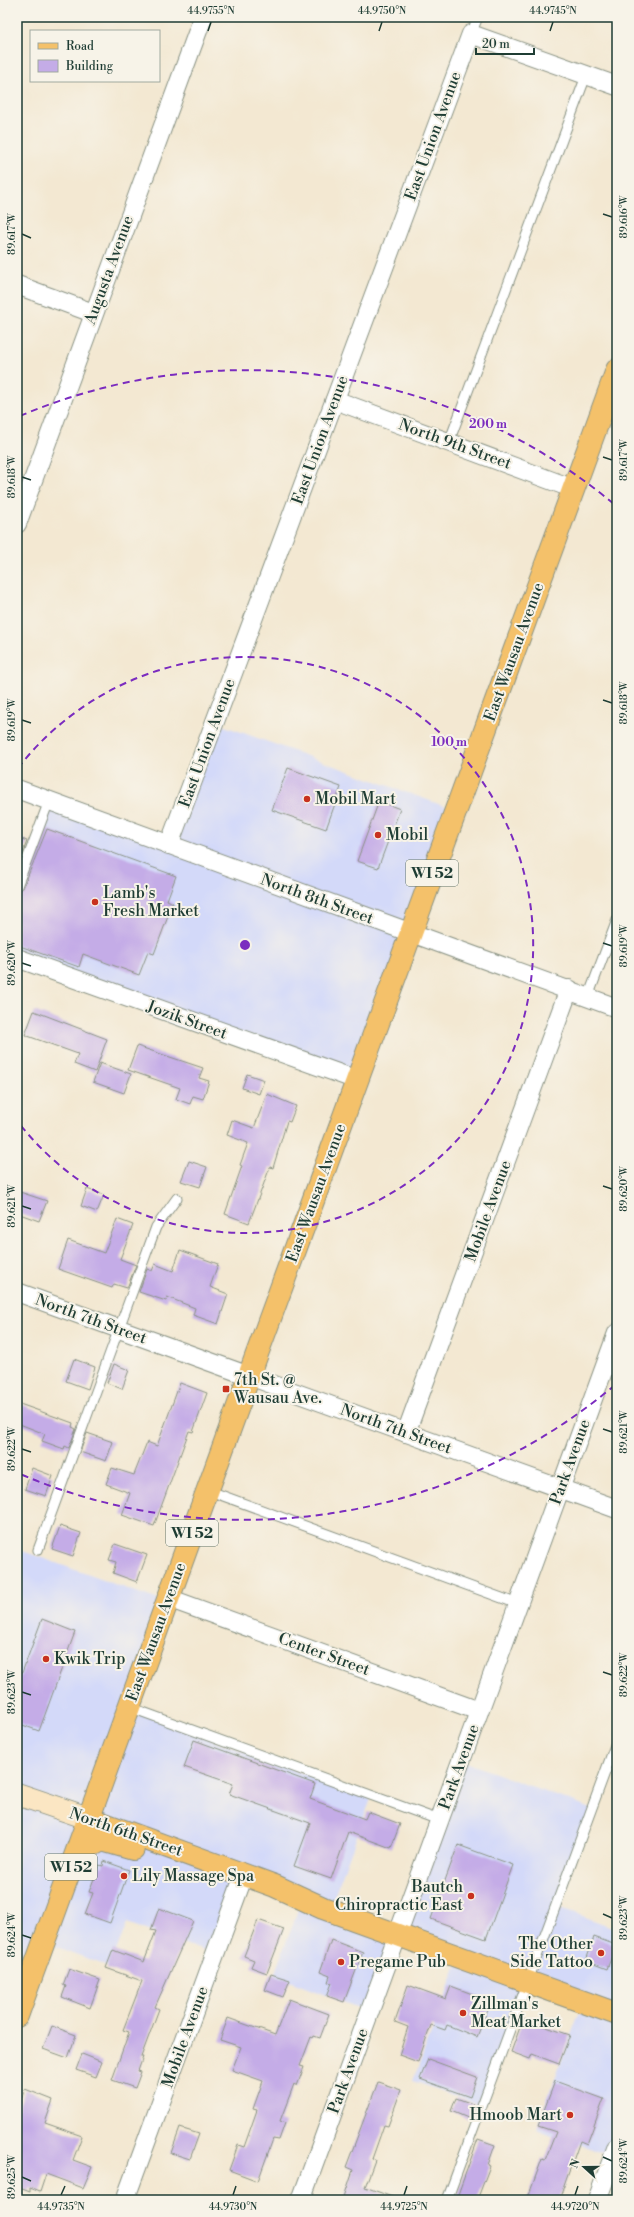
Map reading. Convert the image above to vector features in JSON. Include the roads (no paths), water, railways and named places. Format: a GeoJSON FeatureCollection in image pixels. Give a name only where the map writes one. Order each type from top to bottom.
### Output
{"type":"FeatureCollection","features":[{"type":"Feature","properties":{"kind":"main road","name":"East Wausau Avenue"},"geometry":{"type":"LineString","coordinates":[[17,2016],[356,1080],[617,370]]}},
{"type":"Feature","properties":{"kind":"main road","name":"North 6th Street"},"geometry":{"type":"LineString","coordinates":[[17,1794],[88,1818],[275,1886],[323,1908],[617,2014]]}},
{"type":"Feature","properties":{"kind":"main road"},"geometry":{"type":"LineString","coordinates":[[54,1916],[84,1852],[92,1844],[102,1840],[119,1844],[214,1875],[244,1875]]}},
{"type":"Feature","properties":{"kind":"street","name":"Augusta Avenue"},"geometry":{"type":"LineString","coordinates":[[17,524],[93,313],[203,17]]}},
{"type":"Feature","properties":{"kind":"street"},"geometry":{"type":"LineString","coordinates":[[471,34],[617,86]]}},
{"type":"Feature","properties":{"kind":"street","name":"East Union Avenue"},"geometry":{"type":"LineString","coordinates":[[169,845],[471,34]]}},
{"type":"Feature","properties":{"kind":"street"},"geometry":{"type":"LineString","coordinates":[[17,285],[93,313]]}},
{"type":"Feature","properties":{"kind":"street","name":"North 9th Street"},"geometry":{"type":"LineString","coordinates":[[335,400],[574,489]]}},
{"type":"Feature","properties":{"kind":"street","name":"North 8th Street"},"geometry":{"type":"LineString","coordinates":[[17,789],[617,1008]]}},
{"type":"Feature","properties":{"kind":"street","name":"Jozik Street"},"geometry":{"type":"LineString","coordinates":[[17,958],[356,1080]]}},
{"type":"Feature","properties":{"kind":"street","name":"Mobile Avenue"},"geometry":{"type":"LineString","coordinates":[[406,1433],[569,990]]}},
{"type":"Feature","properties":{"kind":"street","name":"North 7th Street"},"geometry":{"type":"LineString","coordinates":[[17,1292],[617,1509]]}},
{"type":"Feature","properties":{"kind":"street","name":"Park Avenue"},"geometry":{"type":"LineString","coordinates":[[301,2200],[617,1333]]}},
{"type":"Feature","properties":{"kind":"street","name":"Center Street"},"geometry":{"type":"LineString","coordinates":[[168,1598],[479,1711]]}},
{"type":"Feature","properties":{"kind":"street","name":"Mobile Avenue"},"geometry":{"type":"LineString","coordinates":[[125,2200],[244,1875]]}},
{"type":"Feature","properties":{"kind":"street"},"geometry":{"type":"LineString","coordinates":[[597,2200],[617,2146]]}},
{"type":"Feature","properties":{"kind":"lane"},"geometry":{"type":"LineString","coordinates":[[471,34],[478,17]]}},
{"type":"Feature","properties":{"kind":"lane"},"geometry":{"type":"LineString","coordinates":[[449,442],[586,76]]}},
{"type":"Feature","properties":{"kind":"lane"},"geometry":{"type":"LineString","coordinates":[[17,886],[49,801]]}},
{"type":"Feature","properties":{"kind":"lane"},"geometry":{"type":"LineString","coordinates":[[588,997],[617,920]]}},
{"type":"Feature","properties":{"kind":"lane"},"geometry":{"type":"LineString","coordinates":[[38,1550],[156,1227],[177,1198]]}},
{"type":"Feature","properties":{"kind":"lane"},"geometry":{"type":"LineString","coordinates":[[208,1490],[518,1604]]}},
{"type":"Feature","properties":{"kind":"lane"},"geometry":{"type":"LineString","coordinates":[[128,1707],[440,1820]]}},
{"type":"Feature","properties":{"kind":"lane"},"geometry":{"type":"LineString","coordinates":[[447,2200],[617,1740]]}},
{"type":"Feature","properties":{"kind":"place","name":"Mobil Mart"},"geometry":{"type":"Point","coordinates":[307,799]}},
{"type":"Feature","properties":{"kind":"place","name":"Mobil"},"geometry":{"type":"Point","coordinates":[378,835]}},
{"type":"Feature","properties":{"kind":"place","name":"Lamb's Fresh Market"},"geometry":{"type":"Point","coordinates":[95,902]}},
{"type":"Feature","properties":{"kind":"place","name":"7th St. @ Wausau Ave."},"geometry":{"type":"Point","coordinates":[226,1389]}},
{"type":"Feature","properties":{"kind":"place","name":"Kwik Trip"},"geometry":{"type":"Point","coordinates":[46,1659]}},
{"type":"Feature","properties":{"kind":"place","name":"Lily Massage Spa"},"geometry":{"type":"Point","coordinates":[124,1876]}},
{"type":"Feature","properties":{"kind":"place","name":"Bautch Chiropractic East"},"geometry":{"type":"Point","coordinates":[471,1896]}},
{"type":"Feature","properties":{"kind":"place","name":"The Other Side Tattoo"},"geometry":{"type":"Point","coordinates":[601,1953]}},
{"type":"Feature","properties":{"kind":"place","name":"Pregame Pub"},"geometry":{"type":"Point","coordinates":[341,1962]}},
{"type":"Feature","properties":{"kind":"place","name":"Zillman's Meat Market"},"geometry":{"type":"Point","coordinates":[463,2013]}},
{"type":"Feature","properties":{"kind":"place","name":"Hmoob Mart"},"geometry":{"type":"Point","coordinates":[570,2115]}}]}
